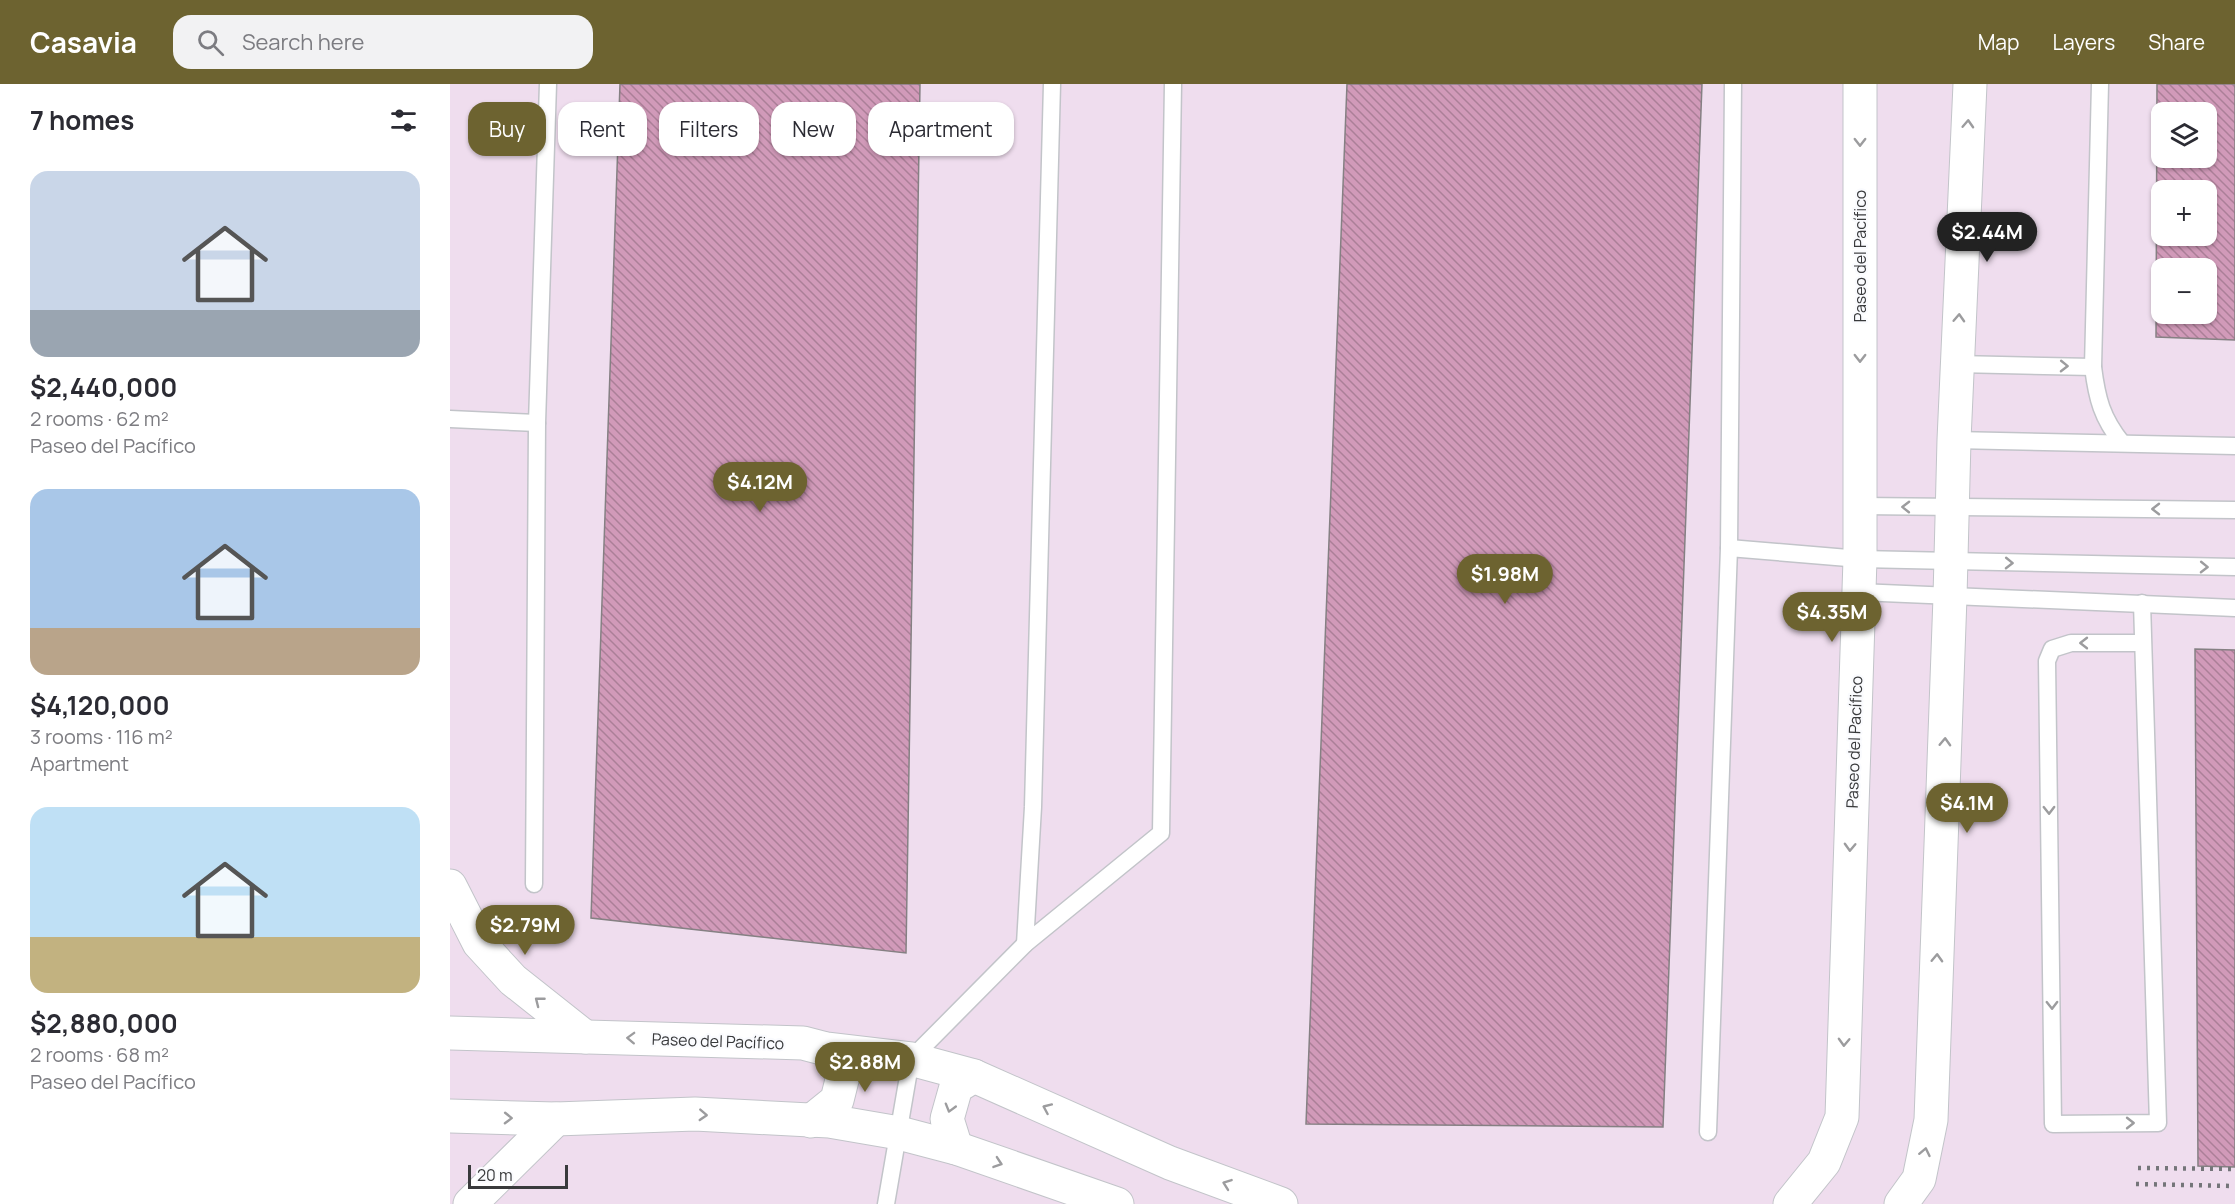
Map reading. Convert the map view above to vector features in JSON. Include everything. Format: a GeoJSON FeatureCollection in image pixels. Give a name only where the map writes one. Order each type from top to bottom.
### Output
{"type":"FeatureCollection","features":[{"type":"Feature","properties":{"kind":"street","name":"Paseo del Pacífico"},"geometry":{"type":"LineString","coordinates":[[1790,1204],[1824,1162],[1842,1117],[1860,559],[1860,84]]}},
{"type":"Feature","properties":{"kind":"street"},"geometry":{"type":"LineString","coordinates":[[1901,1204],[1919,1179],[1931,1120],[1954,440],[1970,84]]}},
{"type":"Feature","properties":{"kind":"street"},"geometry":{"type":"LineString","coordinates":[[450,886],[479,943],[513,980],[585,1037]]}},
{"type":"Feature","properties":{"kind":"street","name":"Paseo del Pacífico"},"geometry":{"type":"LineString","coordinates":[[450,1033],[803,1044],[911,1059],[974,1076],[1170,1163],[1281,1204]]}},
{"type":"Feature","properties":{"kind":"street"},"geometry":{"type":"LineString","coordinates":[[811,1121],[837,1100],[843,1076],[826,1049]]}},
{"type":"Feature","properties":{"kind":"street"},"geometry":{"type":"LineString","coordinates":[[956,1148],[947,1119],[956,1087],[974,1076]]}},
{"type":"Feature","properties":{"kind":"street"},"geometry":{"type":"LineString","coordinates":[[450,1116],[556,1119],[695,1114],[829,1121],[899,1133],[956,1148],[1117,1204]]}},
{"type":"Feature","properties":{"kind":"street"},"geometry":{"type":"LineString","coordinates":[[470,1204],[556,1119]]}},
{"type":"Feature","properties":{"kind":"lane"},"geometry":{"type":"LineString","coordinates":[[534,884],[537,423],[548,84]]}},
{"type":"Feature","properties":{"kind":"lane"},"geometry":{"type":"LineString","coordinates":[[1024,944],[1034,807],[1052,84]]}},
{"type":"Feature","properties":{"kind":"lane"},"geometry":{"type":"LineString","coordinates":[[886,1204],[911,1059],[1024,944],[1161,833],[1173,84]]}},
{"type":"Feature","properties":{"kind":"lane"},"geometry":{"type":"LineString","coordinates":[[1708,1132],[1729,549],[1733,84]]}},
{"type":"Feature","properties":{"kind":"lane"},"geometry":{"type":"LineString","coordinates":[[2100,84],[2093,367],[2101,412],[2122,444]]}},
{"type":"Feature","properties":{"kind":"lane"},"geometry":{"type":"LineString","coordinates":[[1957,364],[2093,367]]}},
{"type":"Feature","properties":{"kind":"lane"},"geometry":{"type":"LineString","coordinates":[[450,419],[537,423]]}},
{"type":"Feature","properties":{"kind":"lane"},"geometry":{"type":"LineString","coordinates":[[1954,440],[2235,446]]}},
{"type":"Feature","properties":{"kind":"lane"},"geometry":{"type":"LineString","coordinates":[[1860,506],[2235,510]]}},
{"type":"Feature","properties":{"kind":"lane"},"geometry":{"type":"LineString","coordinates":[[1729,549],[1860,559],[2235,567]]}},
{"type":"Feature","properties":{"kind":"lane"},"geometry":{"type":"LineString","coordinates":[[1859,592],[2235,608]]}},
{"type":"Feature","properties":{"kind":"lane"},"geometry":{"type":"LineString","coordinates":[[2142,603],[2158,1123],[2053,1124],[2048,661],[2052,650],[2071,643],[2143,643]]}},
{"type":"Feature","properties":{"kind":"shaded area"},"geometry":{"type":"Polygon","coordinates":[[[450,84],[2235,84],[2235,1204],[450,1204],[450,84]]]}},
{"type":"Feature","properties":{"kind":"building"},"geometry":{"type":"Polygon","coordinates":[[[620,84],[920,84],[920,102],[868,102],[868,156],[919,156],[906,953],[591,918],[617,156],[647,156],[647,102],[619,102],[620,84]]]}},
{"type":"Feature","properties":{"kind":"building"},"geometry":{"type":"Polygon","coordinates":[[[1347,84],[1702,84],[1663,1127],[1306,1124],[1347,84]]]}},
{"type":"Feature","properties":{"kind":"building"},"geometry":{"type":"Polygon","coordinates":[[[2157,84],[2235,84],[2235,340],[2156,337],[2156,324],[2217,324],[2217,258],[2156,258],[2156,246],[2217,246],[2217,180],[2157,180],[2157,168],[2217,168],[2217,102],[2157,102],[2157,84]]]}},
{"type":"Feature","properties":{"kind":"building"},"geometry":{"type":"Polygon","coordinates":[[[2195,649],[2235,650],[2235,1167],[2198,1166],[2195,649]]]}},
{"type":"Feature","properties":{"kind":"railway"},"geometry":{"type":"LineString","coordinates":[[2138,1168],[2235,1169]]}},
{"type":"Feature","properties":{"kind":"railway"},"geometry":{"type":"LineString","coordinates":[[2136,1184],[2235,1186]]}}]}
